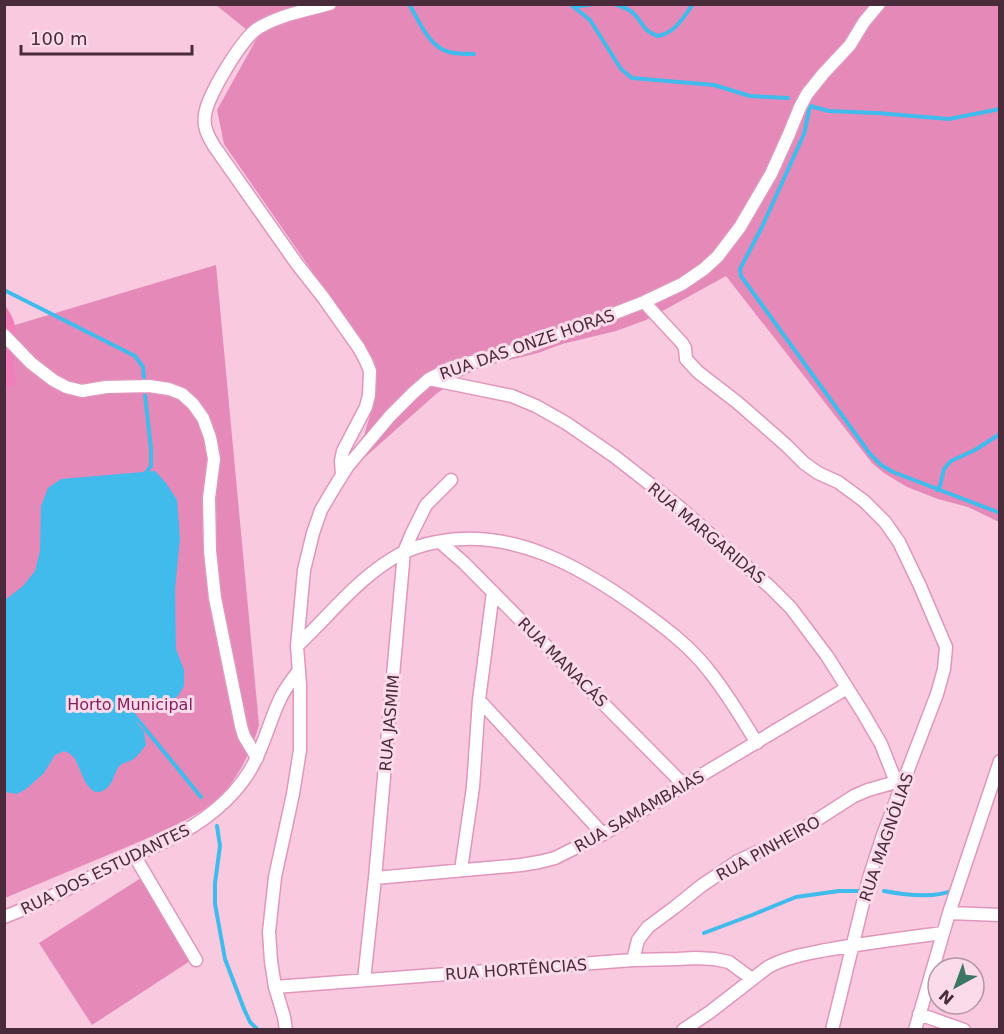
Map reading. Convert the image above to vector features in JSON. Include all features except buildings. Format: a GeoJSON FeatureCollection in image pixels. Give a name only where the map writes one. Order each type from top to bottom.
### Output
{"type":"FeatureCollection","features":[{"type":"Feature","properties":{"kind":"street"},"geometry":{"type":"LineString","coordinates":[[330,4],[302,11],[261,26],[250,35],[237,50],[213,95],[205,114],[204,124],[214,146],[359,348],[370,371],[366,407],[344,451],[341,461],[342,476]]}},
{"type":"Feature","properties":{"kind":"street","name":"RUA DAS ONZE HORAS"},"geometry":{"type":"LineString","coordinates":[[286,1029],[285,1017],[275,987],[269,932],[275,877],[300,750],[297,646],[304,570],[321,510],[342,476],[390,416],[429,379],[450,368],[527,347],[644,302],[682,284],[704,269],[718,256],[740,227],[771,174],[807,94],[850,45],[864,22],[879,4]]}},
{"type":"Feature","properties":{"kind":"street","name":"RUA MAGNÓLIAS"},"geometry":{"type":"LineString","coordinates":[[644,302],[682,343],[687,359],[698,372],[738,403],[804,463],[838,482],[864,501],[885,522],[899,542],[946,647],[944,669],[937,694],[900,782],[869,878],[832,1029]]}},
{"type":"Feature","properties":{"kind":"street"},"geometry":{"type":"LineString","coordinates":[[4,335],[31,363],[66,387],[82,391],[106,387],[170,388],[194,404],[203,418],[210,437],[214,459],[209,498],[215,598],[241,726],[257,758]]}},
{"type":"Feature","properties":{"kind":"street","name":"RUA MARGARIDAS"},"geometry":{"type":"LineString","coordinates":[[429,379],[483,389],[536,406],[566,423],[614,456],[678,506],[784,601],[809,630],[881,744],[900,782]]}},
{"type":"Feature","properties":{"kind":"street","name":"RUA JASMIM"},"geometry":{"type":"LineString","coordinates":[[364,980],[404,552],[426,505],[451,480]]}},
{"type":"Feature","properties":{"kind":"street"},"geometry":{"type":"LineString","coordinates":[[297,646],[351,590],[370,574],[404,552],[456,538],[499,541],[522,547],[579,569],[609,587],[659,623],[710,671],[757,743]]}},
{"type":"Feature","properties":{"kind":"street","name":"RUA MANACÁS"},"geometry":{"type":"LineString","coordinates":[[440,542],[464,563],[684,785]]}},
{"type":"Feature","properties":{"kind":"street"},"geometry":{"type":"LineString","coordinates":[[461,870],[473,787],[479,700],[493,592]]}},
{"type":"Feature","properties":{"kind":"street","name":"RUA DOS ESTUDANTES"},"geometry":{"type":"LineString","coordinates":[[4,917],[65,891],[185,831],[221,807],[237,789],[257,758],[280,698],[299,670]]}},
{"type":"Feature","properties":{"kind":"street","name":"RUA SAMAMBAIAS"},"geometry":{"type":"LineString","coordinates":[[375,878],[539,862],[555,858],[603,834],[847,688]]}},
{"type":"Feature","properties":{"kind":"street"},"geometry":{"type":"LineString","coordinates":[[479,700],[603,834]]}},
{"type":"Feature","properties":{"kind":"street"},"geometry":{"type":"LineString","coordinates":[[915,1029],[949,913],[999,761]]}},
{"type":"Feature","properties":{"kind":"street","name":"RUA PINHEIRO"},"geometry":{"type":"LineString","coordinates":[[633,960],[638,940],[648,927],[700,886],[738,861],[790,837],[854,796],[900,782]]}},
{"type":"Feature","properties":{"kind":"street"},"geometry":{"type":"LineString","coordinates":[[134,855],[196,960]]}},
{"type":"Feature","properties":{"kind":"street"},"geometry":{"type":"LineString","coordinates":[[949,913],[999,915]]}},
{"type":"Feature","properties":{"kind":"street"},"geometry":{"type":"LineString","coordinates":[[683,1029],[710,1012],[768,967],[794,956],[853,945],[943,933]]}},
{"type":"Feature","properties":{"kind":"street","name":"RUA HORTÊNCIAS"},"geometry":{"type":"LineString","coordinates":[[275,987],[633,960],[695,958],[729,962],[752,979]]}},
{"type":"Feature","properties":{"kind":"street"},"geometry":{"type":"LineString","coordinates":[[919,1014],[964,1029]]}},
{"type":"Feature","properties":{"kind":"green space"},"geometry":{"type":"Polygon","coordinates":[[[216,5],[999,5],[999,522],[968,507],[907,487],[872,463],[726,276],[646,320],[616,331],[484,366],[457,379],[436,394],[355,466],[376,395],[375,362],[224,144],[217,110],[257,38],[216,5]]]}},
{"type":"Feature","properties":{"kind":"green space","name":"Horto Municipal"},"geometry":{"type":"Polygon","coordinates":[[[216,265],[259,725],[256,734],[237,775],[226,790],[202,810],[155,835],[5,898],[5,328],[216,265]]]}},
{"type":"Feature","properties":{"kind":"green space"},"geometry":{"type":"Polygon","coordinates":[[[141,878],[193,959],[92,1025],[39,943],[141,878]]]}},
{"type":"Feature","properties":{"kind":"shaded area"},"geometry":{"type":"Polygon","coordinates":[[[4,304],[14,322],[14,370],[17,385],[5,388],[4,304]]]}},
{"type":"Feature","properties":{"kind":"water"},"geometry":{"type":"Polygon","coordinates":[[[155,471],[177,500],[180,538],[175,590],[176,649],[184,670],[184,686],[178,696],[167,703],[161,704],[149,698],[135,705],[135,717],[144,732],[146,745],[135,758],[119,766],[107,788],[100,792],[90,788],[75,759],[64,751],[55,755],[44,773],[26,789],[17,794],[5,792],[5,600],[23,586],[35,571],[40,551],[41,506],[48,488],[61,479],[155,471]]]}},
{"type":"Feature","properties":{"kind":"waterway"},"geometry":{"type":"LineString","coordinates":[[409,4],[425,32],[436,45],[449,52],[474,54]]}},
{"type":"Feature","properties":{"kind":"waterway"},"geometry":{"type":"LineString","coordinates":[[570,4],[590,20],[621,69],[632,78],[714,85],[750,96],[788,98]]}},
{"type":"Feature","properties":{"kind":"waterway"},"geometry":{"type":"LineString","coordinates":[[574,7],[594,4]]}},
{"type":"Feature","properties":{"kind":"waterway"},"geometry":{"type":"LineString","coordinates":[[614,4],[631,11],[646,29],[658,36],[674,28],[693,4]]}},
{"type":"Feature","properties":{"kind":"waterway"},"geometry":{"type":"LineString","coordinates":[[1000,109],[949,119],[829,111],[810,106],[804,134],[762,227],[740,269],[741,276],[870,454],[881,465],[893,472],[1000,513]]}},
{"type":"Feature","properties":{"kind":"waterway"},"geometry":{"type":"LineString","coordinates":[[4,290],[135,356],[143,367],[144,378]]}},
{"type":"Feature","properties":{"kind":"waterway"},"geometry":{"type":"LineString","coordinates":[[145,395],[151,449],[151,466],[145,474]]}},
{"type":"Feature","properties":{"kind":"waterway"},"geometry":{"type":"LineString","coordinates":[[937,490],[944,469],[951,461],[975,450],[1000,434]]}},
{"type":"Feature","properties":{"kind":"waterway"},"geometry":{"type":"LineString","coordinates":[[133,714],[201,797]]}},
{"type":"Feature","properties":{"kind":"waterway"},"geometry":{"type":"LineString","coordinates":[[217,826],[220,846],[215,883],[215,904],[225,959],[250,1022],[258,1030]]}},
{"type":"Feature","properties":{"kind":"waterway"},"geometry":{"type":"LineString","coordinates":[[884,891],[910,895],[938,895],[954,890]]}},
{"type":"Feature","properties":{"kind":"waterway"},"geometry":{"type":"LineString","coordinates":[[704,933],[796,897],[839,891],[859,891]]}}]}
